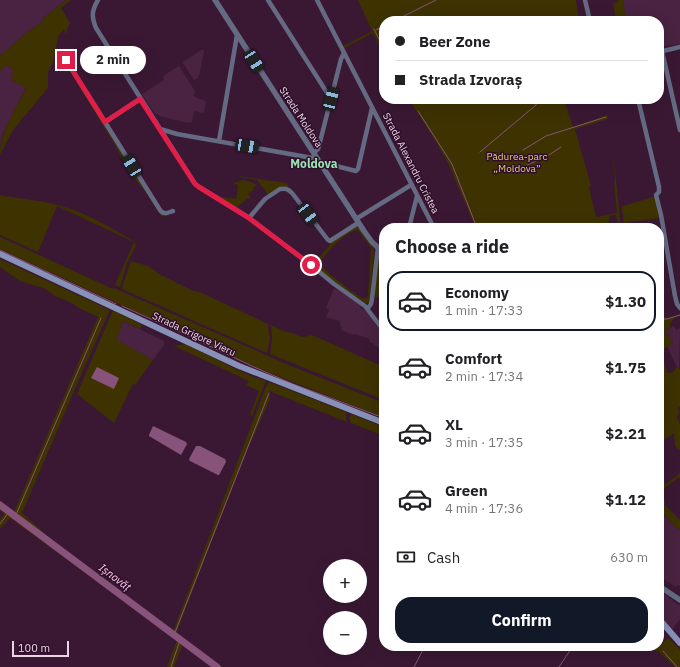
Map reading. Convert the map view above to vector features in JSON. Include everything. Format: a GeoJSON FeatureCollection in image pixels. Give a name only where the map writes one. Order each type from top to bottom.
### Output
{"type":"FeatureCollection","features":[{"type":"Feature","properties":{"kind":"main road","name":"Strada Grigore Vieru"},"geometry":{"type":"LineString","coordinates":[[0,254],[239,366],[379,421]]}},
{"type":"Feature","properties":{"kind":"main road"},"geometry":{"type":"LineString","coordinates":[[664,625],[680,643]]}},
{"type":"Feature","properties":{"kind":"street"},"geometry":{"type":"LineString","coordinates":[[98,0],[93,16],[93,21],[96,28],[195,184],[249,218],[334,284],[368,308],[379,324]]}},
{"type":"Feature","properties":{"kind":"street","name":"Strada Moldova"},"geometry":{"type":"LineString","coordinates":[[215,0],[357,221],[378,247]]}},
{"type":"Feature","properties":{"kind":"street"},"geometry":{"type":"LineString","coordinates":[[268,0],[331,99]]}},
{"type":"Feature","properties":{"kind":"street","name":"Strada Alexandru Cristea"},"geometry":{"type":"LineString","coordinates":[[317,0],[431,223]]}},
{"type":"Feature","properties":{"kind":"street"},"geometry":{"type":"LineString","coordinates":[[585,0],[589,16]]}},
{"type":"Feature","properties":{"kind":"street"},"geometry":{"type":"LineString","coordinates":[[219,141],[237,35]]}},
{"type":"Feature","properties":{"kind":"street"},"geometry":{"type":"LineString","coordinates":[[664,51],[680,47]]}},
{"type":"Feature","properties":{"kind":"street"},"geometry":{"type":"LineString","coordinates":[[314,153],[319,146],[344,53]]}},
{"type":"Feature","properties":{"kind":"street"},"geometry":{"type":"LineString","coordinates":[[66,60],[160,210],[165,213],[173,211]]}},
{"type":"Feature","properties":{"kind":"street"},"geometry":{"type":"LineString","coordinates":[[664,64],[680,130]]}},
{"type":"Feature","properties":{"kind":"street"},"geometry":{"type":"LineString","coordinates":[[105,122],[140,99]]}},
{"type":"Feature","properties":{"kind":"street"},"geometry":{"type":"LineString","coordinates":[[639,104],[659,187],[659,192],[656,195],[662,223]]}},
{"type":"Feature","properties":{"kind":"street"},"geometry":{"type":"LineString","coordinates":[[160,129],[177,134],[319,161],[356,171],[358,170],[372,108]]}},
{"type":"Feature","properties":{"kind":"street"},"geometry":{"type":"LineString","coordinates":[[249,218],[268,196],[280,189],[286,189],[292,193],[330,241],[357,221],[412,185]]}},
{"type":"Feature","properties":{"kind":"street"},"geometry":{"type":"LineString","coordinates":[[410,223],[417,196]]}},
{"type":"Feature","properties":{"kind":"street"},"geometry":{"type":"LineString","coordinates":[[664,234],[672,286],[676,301],[680,308]]}},
{"type":"Feature","properties":{"kind":"street"},"geometry":{"type":"LineString","coordinates":[[368,308],[372,299],[378,247]]}},
{"type":"Feature","properties":{"kind":"street"},"geometry":{"type":"LineString","coordinates":[[664,590],[680,600]]}},
{"type":"Feature","properties":{"kind":"shaded area"},"geometry":{"type":"Polygon","coordinates":[[[0,0],[66,0],[0,56],[0,0]]]}},
{"type":"Feature","properties":{"kind":"shaded area"},"geometry":{"type":"Polygon","coordinates":[[[623,0],[680,0],[680,44],[664,46],[664,16],[625,16],[623,0]]]}},
{"type":"Feature","properties":{"kind":"shaded area"},"geometry":{"type":"Polygon","coordinates":[[[201,50],[204,50],[204,52],[199,76],[198,75],[198,78],[194,80],[183,62],[201,50]]]}},
{"type":"Feature","properties":{"kind":"shaded area"},"geometry":{"type":"Polygon","coordinates":[[[6,65],[14,71],[11,80],[26,87],[3,133],[0,147],[0,71],[6,65]]]}},
{"type":"Feature","properties":{"kind":"shaded area"},"geometry":{"type":"Polygon","coordinates":[[[179,66],[195,91],[194,96],[206,101],[204,113],[194,111],[192,122],[188,123],[163,117],[154,113],[142,94],[164,80],[163,76],[179,66]]]}},
{"type":"Feature","properties":{"kind":"shaded area"},"geometry":{"type":"Polygon","coordinates":[[[334,288],[356,301],[361,306],[360,308],[365,310],[379,326],[379,349],[367,338],[342,330],[340,321],[326,317],[329,310],[326,308],[334,288]]]}},
{"type":"Feature","properties":{"kind":"shaded area"},"geometry":{"type":"Polygon","coordinates":[[[123,321],[164,341],[164,345],[153,360],[116,340],[123,321]]]}},
{"type":"Feature","properties":{"kind":"shaded area"},"geometry":{"type":"Polygon","coordinates":[[[674,326],[676,330],[680,328],[679,369],[667,346],[673,343],[665,331],[674,326]]]}},
{"type":"Feature","properties":{"kind":"shaded area"},"geometry":{"type":"Polygon","coordinates":[[[97,367],[119,378],[114,389],[91,378],[97,367]]]}},
{"type":"Feature","properties":{"kind":"shaded area"},"geometry":{"type":"Polygon","coordinates":[[[153,426],[186,442],[187,444],[181,455],[149,436],[153,426]]]}},
{"type":"Feature","properties":{"kind":"shaded area"},"geometry":{"type":"Polygon","coordinates":[[[196,446],[200,446],[225,459],[226,462],[219,475],[190,461],[189,459],[196,446]]]}},
{"type":"Feature","properties":{"kind":"shaded area"},"geometry":{"type":"Polygon","coordinates":[[[664,515],[676,528],[680,530],[680,586],[678,585],[676,587],[664,579],[664,515]]]}},
{"type":"Feature","properties":{"kind":"shaded area"},"geometry":{"type":"Polygon","coordinates":[[[664,594],[680,606],[680,619],[672,630],[664,621],[664,594]]]}},
{"type":"Feature","properties":{"kind":"green space"},"geometry":{"type":"Polygon","coordinates":[[[66,0],[71,0],[61,8],[70,23],[66,35],[64,29],[58,37],[53,62],[48,72],[48,88],[13,130],[0,155],[6,129],[26,88],[11,80],[13,77],[11,74],[14,71],[6,65],[0,71],[0,56],[66,0]]]}},
{"type":"Feature","properties":{"kind":"green space"},"geometry":{"type":"Polygon","coordinates":[[[358,0],[576,0],[578,16],[379,16],[379,45],[373,33],[344,48],[343,46],[372,31],[358,0]]]}},
{"type":"Feature","properties":{"kind":"green space"},"geometry":{"type":"Polygon","coordinates":[[[618,0],[623,0],[625,16],[615,16],[613,3],[618,2],[618,0]]]}},
{"type":"Feature","properties":{"kind":"green space"},"geometry":{"type":"Polygon","coordinates":[[[67,63],[163,214],[163,218],[144,190],[129,172],[115,145],[66,65],[67,63]]]}},
{"type":"Feature","properties":{"kind":"green space","name":"Pădurea-parc „Moldova”"},"geometry":{"type":"Polygon","coordinates":[[[412,104],[566,104],[573,127],[607,115],[608,119],[575,129],[591,186],[589,187],[596,217],[617,213],[613,152],[620,223],[617,223],[616,215],[609,216],[609,223],[474,223],[449,165],[412,104]]]}},
{"type":"Feature","properties":{"kind":"green space"},"geometry":{"type":"Polygon","coordinates":[[[239,176],[287,183],[288,187],[268,194],[257,180],[239,176]]]}},
{"type":"Feature","properties":{"kind":"green space"},"geometry":{"type":"Polygon","coordinates":[[[243,180],[257,185],[253,188],[254,190],[248,194],[251,198],[248,198],[237,207],[215,196],[236,199],[238,185],[234,185],[233,183],[243,180]]]}},
{"type":"Feature","properties":{"kind":"green space"},"geometry":{"type":"Polygon","coordinates":[[[0,195],[46,202],[71,209],[99,221],[134,241],[136,246],[127,263],[120,287],[115,285],[134,242],[57,206],[38,252],[0,235],[0,195]]]}},
{"type":"Feature","properties":{"kind":"green space"},"geometry":{"type":"Polygon","coordinates":[[[655,197],[660,218],[624,223],[623,206],[655,197]]]}},
{"type":"Feature","properties":{"kind":"green space"},"geometry":{"type":"Polygon","coordinates":[[[354,227],[358,227],[374,249],[370,302],[366,303],[340,287],[314,265],[334,240],[354,227]],[[358,230],[341,239],[318,264],[363,299],[368,297],[371,248],[358,230]]]}},
{"type":"Feature","properties":{"kind":"green space"},"geometry":{"type":"Polygon","coordinates":[[[0,237],[113,289],[114,288],[291,366],[379,401],[379,416],[255,367],[0,249],[0,237]]]}},
{"type":"Feature","properties":{"kind":"green space"},"geometry":{"type":"Polygon","coordinates":[[[0,259],[110,310],[22,513],[53,541],[173,632],[265,389],[269,382],[346,412],[347,422],[269,391],[270,398],[267,406],[247,451],[176,634],[223,667],[214,667],[183,644],[174,667],[167,667],[177,640],[10,518],[0,529],[0,519],[4,514],[0,510],[0,501],[14,512],[98,317],[68,301],[55,296],[46,289],[20,281],[0,267],[0,259]]]}},
{"type":"Feature","properties":{"kind":"green space"},"geometry":{"type":"Polygon","coordinates":[[[378,259],[379,298],[374,294],[378,259]]]}},
{"type":"Feature","properties":{"kind":"green space"},"geometry":{"type":"Polygon","coordinates":[[[131,261],[148,266],[161,275],[191,290],[202,293],[268,324],[270,340],[267,353],[122,289],[131,261]]]}},
{"type":"Feature","properties":{"kind":"green space"},"geometry":{"type":"Polygon","coordinates":[[[113,310],[142,325],[140,329],[123,321],[117,340],[153,360],[135,385],[133,384],[114,423],[77,394],[113,310]]]}},
{"type":"Feature","properties":{"kind":"green space"},"geometry":{"type":"Polygon","coordinates":[[[680,314],[673,320],[670,328],[665,331],[673,343],[664,349],[664,316],[666,318],[680,314]]]}},
{"type":"Feature","properties":{"kind":"green space"},"geometry":{"type":"Polygon","coordinates":[[[271,325],[303,337],[312,335],[379,365],[379,398],[270,354],[272,339],[271,325]]]}},
{"type":"Feature","properties":{"kind":"green space"},"geometry":{"type":"Polygon","coordinates":[[[185,344],[246,374],[266,381],[252,416],[250,415],[259,391],[246,385],[249,381],[174,346],[185,344]]]}},
{"type":"Feature","properties":{"kind":"green space"},"geometry":{"type":"Polygon","coordinates":[[[664,362],[667,372],[672,373],[677,367],[680,369],[680,406],[678,408],[679,414],[677,416],[680,425],[680,449],[678,450],[675,445],[674,433],[665,439],[664,362]]]}},
{"type":"Feature","properties":{"kind":"green space"},"geometry":{"type":"Polygon","coordinates":[[[351,414],[379,425],[379,434],[351,423],[349,418],[351,414]]]}},
{"type":"Feature","properties":{"kind":"green space"},"geometry":{"type":"Polygon","coordinates":[[[680,473],[680,477],[664,488],[664,482],[666,484],[680,473]]]}},
{"type":"Feature","properties":{"kind":"green space"},"geometry":{"type":"Polygon","coordinates":[[[664,500],[666,506],[680,520],[680,530],[676,528],[664,514],[664,500]]]}},
{"type":"Feature","properties":{"kind":"green space"},"geometry":{"type":"Polygon","coordinates":[[[664,633],[680,650],[680,667],[675,667],[658,651],[664,651],[664,641],[668,638],[664,633]]]}},
{"type":"Feature","properties":{"kind":"waterway"},"geometry":{"type":"LineString","coordinates":[[404,16],[436,0]]}},
{"type":"Feature","properties":{"kind":"waterway"},"geometry":{"type":"LineString","coordinates":[[374,29],[379,39]]}},
{"type":"Feature","properties":{"kind":"waterway"},"geometry":{"type":"LineString","coordinates":[[480,152],[536,104]]}},
{"type":"Feature","properties":{"kind":"waterway"},"geometry":{"type":"LineString","coordinates":[[418,111],[452,164],[475,223]]}},
{"type":"Feature","properties":{"kind":"waterway"},"geometry":{"type":"LineString","coordinates":[[523,150],[546,136],[606,117]]}},
{"type":"Feature","properties":{"kind":"waterway"},"geometry":{"type":"LineString","coordinates":[[527,165],[546,157],[561,147]]}},
{"type":"Feature","properties":{"kind":"waterway"},"geometry":{"type":"LineString","coordinates":[[0,250],[116,304]]}},
{"type":"Feature","properties":{"kind":"waterway"},"geometry":{"type":"LineString","coordinates":[[122,306],[293,384],[379,416]]}},
{"type":"Feature","properties":{"kind":"waterway"},"geometry":{"type":"LineString","coordinates":[[664,319],[680,315]]}},
{"type":"Feature","properties":{"kind":"waterway"},"geometry":{"type":"LineString","coordinates":[[15,517],[101,318]]}},
{"type":"Feature","properties":{"kind":"waterway"},"geometry":{"type":"LineString","coordinates":[[174,635],[269,393]]}},
{"type":"Feature","properties":{"kind":"waterway","name":"Ișnovăț"},"geometry":{"type":"LineString","coordinates":[[0,505],[217,667]]}},
{"type":"Feature","properties":{"kind":"waterway"},"geometry":{"type":"LineString","coordinates":[[0,524],[9,512]]}},
{"type":"Feature","properties":{"kind":"waterway"},"geometry":{"type":"LineString","coordinates":[[171,667],[180,640]]}},
{"type":"Feature","properties":{"kind":"waterway"},"geometry":{"type":"LineString","coordinates":[[414,667],[422,651]]}},
{"type":"Feature","properties":{"kind":"waterway"},"geometry":{"type":"LineString","coordinates":[[559,667],[570,651]]}},
{"type":"Feature","properties":{"kind":"waterway"},"geometry":{"type":"LineString","coordinates":[[663,651],[677,667]]}},
{"type":"Feature","properties":{"kind":"district","name":"Moldova"},"geometry":{"type":"Point","coordinates":[314,163]}},
{"type":"Feature","properties":{"kind":"route"},"geometry":{"type":"LineString","coordinates":[[66,60],[105,122],[140,99],[195,184],[249,218],[311,265]]}}]}
